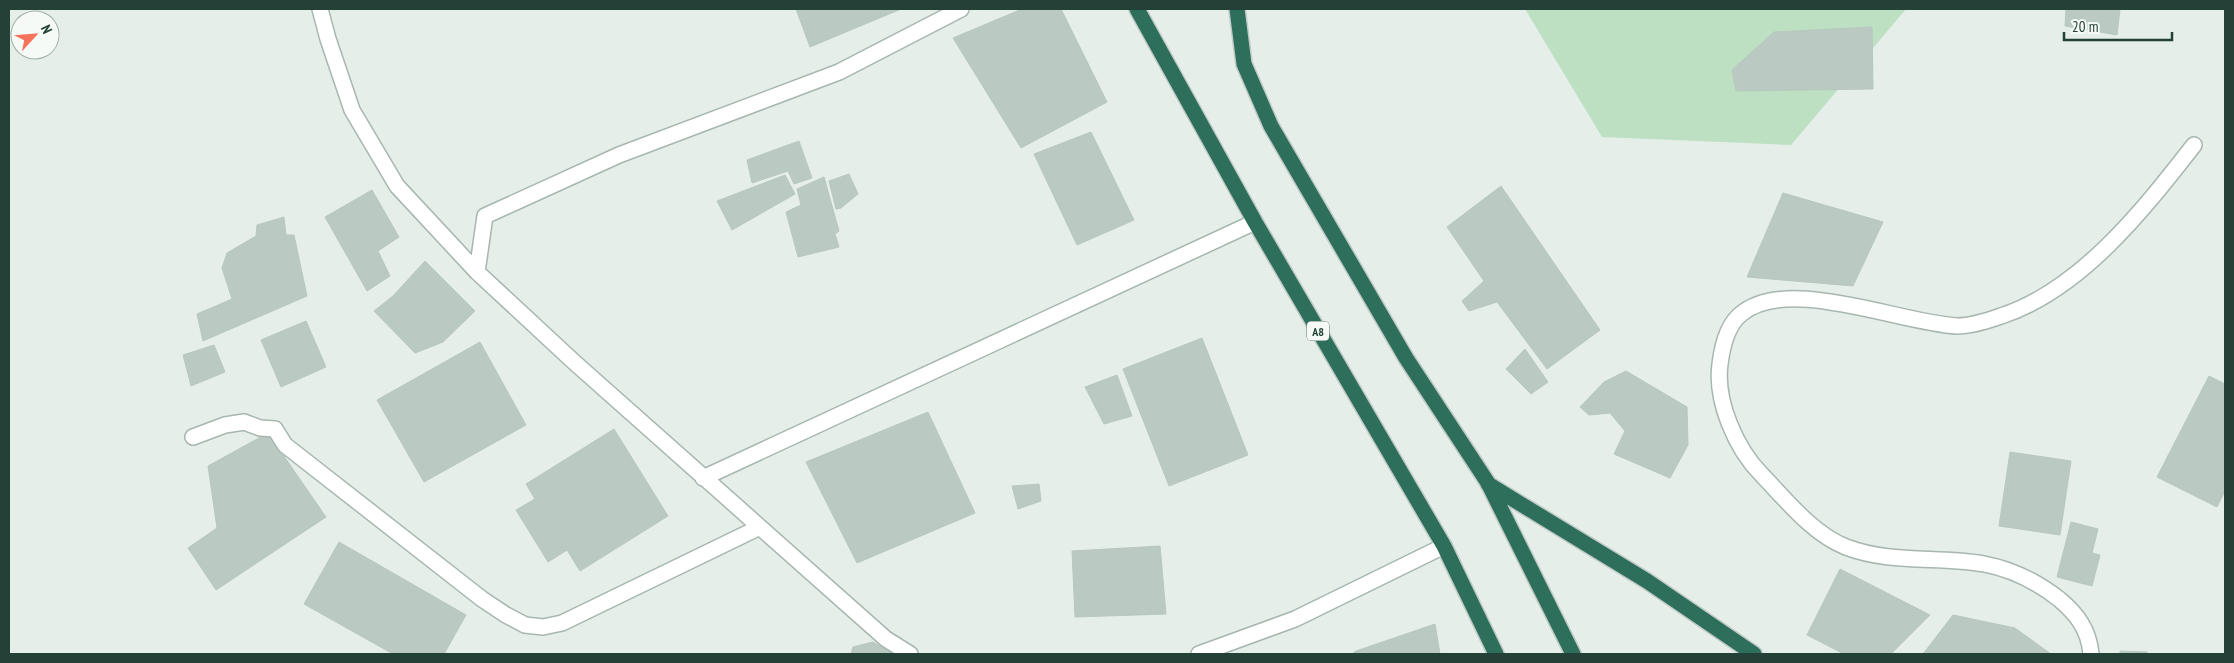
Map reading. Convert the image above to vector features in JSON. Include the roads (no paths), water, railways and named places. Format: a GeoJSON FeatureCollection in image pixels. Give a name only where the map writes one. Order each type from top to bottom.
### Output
{"type":"FeatureCollection","features":[{"type":"Feature","properties":{"kind":"highway","name":"A8"},"geometry":{"type":"LineString","coordinates":[[1137,9],[1254,222],[1444,546],[1496,654]]}},
{"type":"Feature","properties":{"kind":"highway"},"geometry":{"type":"LineString","coordinates":[[1237,9],[1244,64],[1271,126],[1406,358],[1488,484],[1572,654]]}},
{"type":"Feature","properties":{"kind":"highway"},"geometry":{"type":"LineString","coordinates":[[1488,484],[1647,582],[1754,654]]}},
{"type":"Feature","properties":{"kind":"street"},"geometry":{"type":"LineString","coordinates":[[320,9],[328,40],[352,110],[397,186],[478,272],[703,478],[886,639],[910,654]]}},
{"type":"Feature","properties":{"kind":"street"},"geometry":{"type":"LineString","coordinates":[[478,272],[485,216],[619,154],[838,72],[961,9]]}},
{"type":"Feature","properties":{"kind":"street"},"geometry":{"type":"LineString","coordinates":[[2091,654],[2084,624],[2068,606],[2043,586],[2024,577],[1985,564],[1889,557],[1847,547],[1823,534],[1755,468],[1730,424],[1720,397],[1719,380],[1725,338],[1739,314],[1759,304],[1787,299],[1814,298],[1919,322],[1960,326],[2004,315],[2071,278],[2096,257],[2158,190],[2194,145]]}},
{"type":"Feature","properties":{"kind":"street"},"geometry":{"type":"LineString","coordinates":[[703,478],[1254,222]]}},
{"type":"Feature","properties":{"kind":"street"},"geometry":{"type":"LineString","coordinates":[[193,437],[225,425],[244,422],[260,428],[275,429],[285,445],[482,599],[525,624],[543,627],[562,623],[760,527]]}},
{"type":"Feature","properties":{"kind":"street"},"geometry":{"type":"LineString","coordinates":[[1199,654],[1295,619],[1444,546]]}}]}
